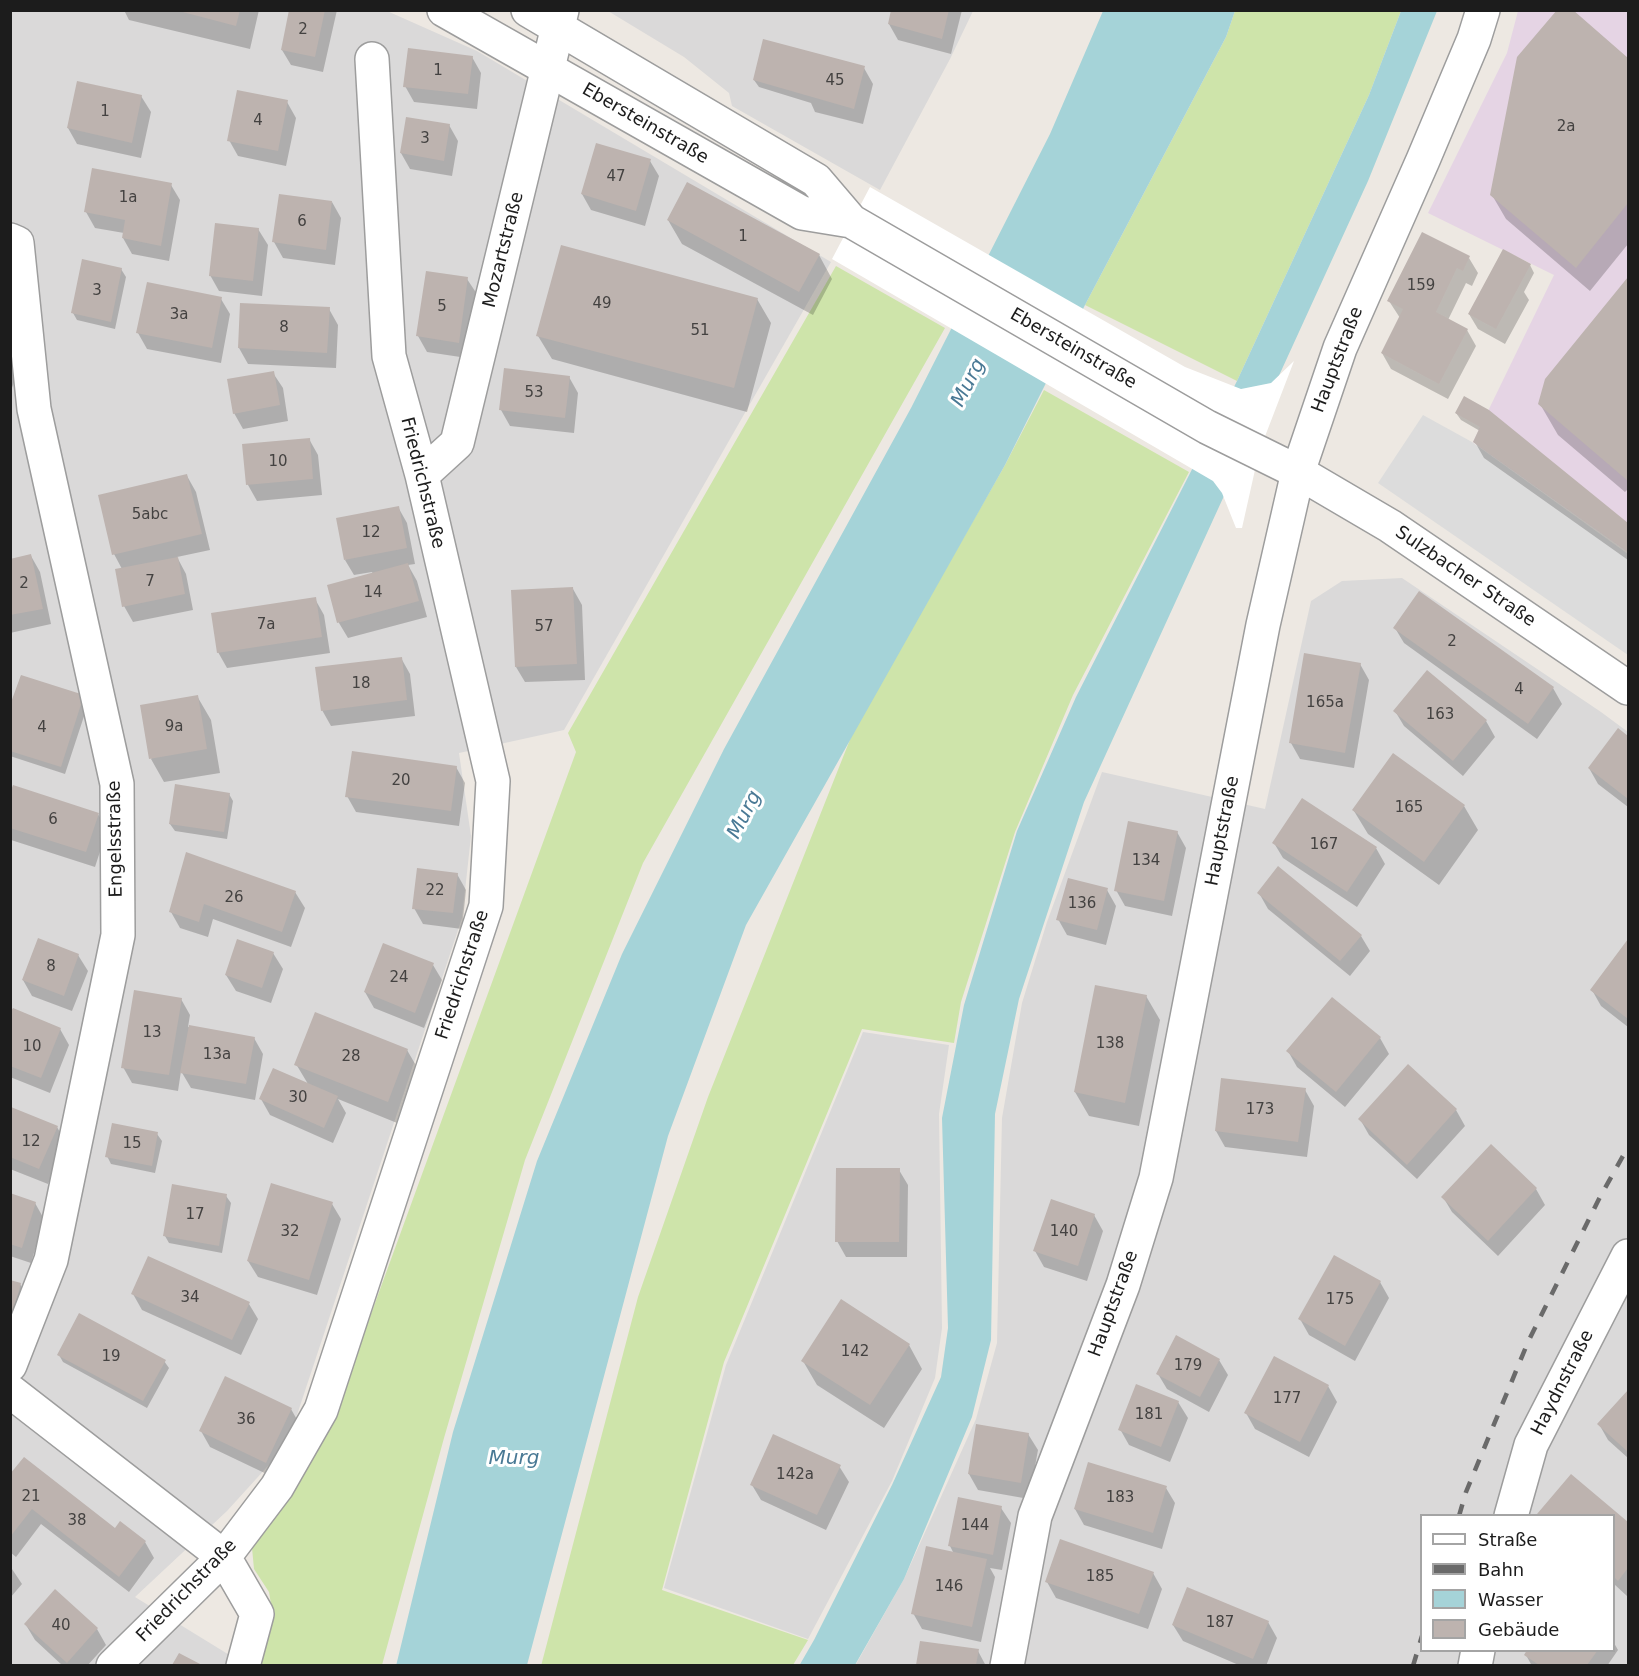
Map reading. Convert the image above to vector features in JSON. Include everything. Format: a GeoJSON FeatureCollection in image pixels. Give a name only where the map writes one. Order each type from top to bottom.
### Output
{"type":"FeatureCollection","features":[{"type":"Feature","properties":{"kind":"street","name":"Ebersteinstraße"},"geometry":{"type":"LineString","coordinates":[[444,10],[802,213],[851,221]]}},
{"type":"Feature","properties":{"kind":"street","name":"Ebersteinstraße"},"geometry":{"type":"LineString","coordinates":[[528,10],[560,19],[816,180],[851,221],[1207,427],[1298,472]]}},
{"type":"Feature","properties":{"kind":"street","name":"Hauptstraße"},"geometry":{"type":"LineString","coordinates":[[1007,1665],[1035,1516],[1123,1285],[1156,1178],[1263,625],[1298,472],[1340,348],[1428,149],[1474,39],[1483,10]]}},
{"type":"Feature","properties":{"kind":"street","name":"Mozartstraße"},"geometry":{"type":"LineString","coordinates":[[422,475],[457,443],[560,19]]}},
{"type":"Feature","properties":{"kind":"street","name":"Friedrichstraße"},"geometry":{"type":"LineString","coordinates":[[113,1665],[224,1557],[277,1487],[321,1410],[486,906],[493,781],[422,475],[389,356],[372,59]]}},
{"type":"Feature","properties":{"kind":"street","name":"Engelsstraße"},"geometry":{"type":"LineString","coordinates":[[10,240],[17,243],[34,409],[117,784],[118,924],[118,935],[51,1260],[10,1365]]}},
{"type":"Feature","properties":{"kind":"street","name":"Sulzbacher Straße"},"geometry":{"type":"LineString","coordinates":[[1298,472],[1390,526],[1629,688]]}},
{"type":"Feature","properties":{"kind":"street","name":"Haydnstraße"},"geometry":{"type":"LineString","coordinates":[[1511,1514],[1531,1444],[1629,1256]]}},
{"type":"Feature","properties":{"kind":"street"},"geometry":{"type":"LineString","coordinates":[[10,1391],[224,1557],[257,1614],[243,1665]]}},
{"type":"Feature","properties":{"kind":"shaded area"},"geometry":{"type":"Polygon","coordinates":[[[11,11],[387,11],[477,51],[831,262],[564,730],[459,753],[471,836],[462,918],[287,1445],[227,1511],[135,1597],[231,1656],[229,1665],[11,1666],[11,11]]]}},
{"type":"Feature","properties":{"kind":"shaded area"},"geometry":{"type":"Polygon","coordinates":[[[608,11],[973,11],[880,190],[732,106],[729,93],[684,57],[608,11]]]}},
{"type":"Feature","properties":{"kind":"shaded area"},"geometry":{"type":"Polygon","coordinates":[[[1518,11],[1628,11],[1628,552],[1473,442],[1554,275],[1428,213],[1507,53],[1518,11]]]}},
{"type":"Feature","properties":{"kind":"shaded area"},"geometry":{"type":"Polygon","coordinates":[[[1423,415],[1472,442],[1628,554],[1628,655],[1378,483],[1423,415]]]}},
{"type":"Feature","properties":{"kind":"shaded area"},"geometry":{"type":"Polygon","coordinates":[[[1402,578],[1628,732],[1628,1665],[855,1666],[904,1579],[976,1419],[997,1343],[1002,1118],[1022,1003],[1047,922],[1102,772],[1265,809],[1311,601],[1342,581],[1402,578]]]}},
{"type":"Feature","properties":{"kind":"shaded area"},"geometry":{"type":"Polygon","coordinates":[[[863,1032],[949,1045],[939,1114],[942,1328],[935,1378],[892,1481],[808,1639],[664,1588],[726,1365],[863,1032]]]}},
{"type":"Feature","properties":{"kind":"green space"},"geometry":{"type":"Polygon","coordinates":[[[1235,11],[1401,11],[1369,95],[1237,381],[1085,305],[1226,37],[1235,11]]]}},
{"type":"Feature","properties":{"kind":"green space"},"geometry":{"type":"Polygon","coordinates":[[[836,266],[945,328],[643,863],[525,1160],[444,1438],[382,1665],[257,1665],[272,1610],[269,1592],[254,1569],[252,1548],[293,1490],[332,1421],[576,752],[568,733],[836,266]]]}},
{"type":"Feature","properties":{"kind":"green space"},"geometry":{"type":"Polygon","coordinates":[[[1044,390],[1189,472],[1073,695],[1015,832],[961,1002],[954,1043],[862,1029],[724,1362],[662,1590],[808,1640],[793,1665],[541,1666],[638,1297],[708,1097],[855,727],[1005,465],[1044,390]]]}},
{"type":"Feature","properties":{"kind":"water","name":"Murg"},"geometry":{"type":"Polygon","coordinates":[[[1103,11],[1235,11],[1226,37],[1085,305],[1005,465],[746,925],[668,1136],[527,1665],[396,1666],[453,1432],[537,1161],[622,954],[724,749],[911,408],[1050,134],[1103,11]]]}},
{"type":"Feature","properties":{"kind":"water"},"geometry":{"type":"Polygon","coordinates":[[[1401,11],[1437,11],[1368,181],[1084,802],[1019,999],[995,1114],[991,1340],[972,1417],[904,1579],[855,1665],[799,1666],[892,1485],[941,1377],[948,1328],[942,1118],[964,1005],[1017,831],[1076,697],[1237,381],[1369,95],[1401,11]]]}},
{"type":"Feature","properties":{"kind":"pier"},"geometry":{"type":"Polygon","coordinates":[[[870,187],[1185,367],[1241,389],[1271,383],[1294,361],[1259,452],[1242,528],[1236,528],[1222,493],[1213,481],[832,259],[870,187]]]}},
{"type":"Feature","properties":{"kind":"building"},"geometry":{"type":"Polygon","coordinates":[[[175,10],[240,10],[236,26],[175,10]]]}},
{"type":"Feature","properties":{"kind":"building"},"geometry":{"type":"Polygon","coordinates":[[[289,10],[325,10],[315,57],[281,50],[289,10]]]}},
{"type":"Feature","properties":{"kind":"building"},"geometry":{"type":"Polygon","coordinates":[[[891,10],[949,10],[942,39],[888,24],[891,10]]]}},
{"type":"Feature","properties":{"kind":"building"},"geometry":{"type":"Polygon","coordinates":[[[1557,10],[1573,10],[1628,58],[1628,203],[1576,268],[1490,195],[1517,57],[1557,10]]]}},
{"type":"Feature","properties":{"kind":"building"},"geometry":{"type":"Polygon","coordinates":[[[763,39],[865,66],[854,109],[753,80],[763,39]]]}},
{"type":"Feature","properties":{"kind":"building"},"geometry":{"type":"Polygon","coordinates":[[[408,48],[473,56],[468,94],[403,87],[408,48]]]}},
{"type":"Feature","properties":{"kind":"building"},"geometry":{"type":"Polygon","coordinates":[[[77,81],[142,95],[132,143],[67,128],[77,81]]]}},
{"type":"Feature","properties":{"kind":"building"},"geometry":{"type":"Polygon","coordinates":[[[237,90],[288,100],[278,151],[227,141],[237,90]]]}},
{"type":"Feature","properties":{"kind":"building"},"geometry":{"type":"Polygon","coordinates":[[[406,117],[450,124],[444,161],[400,153],[406,117]]]}},
{"type":"Feature","properties":{"kind":"building"},"geometry":{"type":"Polygon","coordinates":[[[596,143],[651,159],[636,211],[581,194],[596,143]]]}},
{"type":"Feature","properties":{"kind":"building"},"geometry":{"type":"Polygon","coordinates":[[[92,168],[172,183],[161,246],[122,238],[125,220],[84,212],[92,168]]]}},
{"type":"Feature","properties":{"kind":"building"},"geometry":{"type":"Polygon","coordinates":[[[687,182],[820,254],[799,292],[667,220],[687,182]]]}},
{"type":"Feature","properties":{"kind":"building"},"geometry":{"type":"Polygon","coordinates":[[[279,194],[332,201],[326,250],[272,242],[279,194]]]}},
{"type":"Feature","properties":{"kind":"building"},"geometry":{"type":"Polygon","coordinates":[[[215,223],[259,228],[253,281],[209,276],[215,223]]]}},
{"type":"Feature","properties":{"kind":"building"},"geometry":{"type":"Polygon","coordinates":[[[1422,232],[1470,256],[1463,271],[1457,268],[1436,312],[1468,329],[1439,384],[1381,353],[1403,309],[1387,301],[1422,232]]]}},
{"type":"Feature","properties":{"kind":"building"},"geometry":{"type":"Polygon","coordinates":[[[561,245],[758,298],[734,388],[536,336],[561,245]]]}},
{"type":"Feature","properties":{"kind":"building"},"geometry":{"type":"Polygon","coordinates":[[[1503,249],[1531,264],[1496,329],[1468,314],[1503,249]]]}},
{"type":"Feature","properties":{"kind":"building"},"geometry":{"type":"Polygon","coordinates":[[[82,259],[122,268],[111,322],[71,313],[82,259]]]}},
{"type":"Feature","properties":{"kind":"building"},"geometry":{"type":"Polygon","coordinates":[[[426,271],[468,277],[459,343],[416,336],[426,271]]]}},
{"type":"Feature","properties":{"kind":"building"},"geometry":{"type":"Polygon","coordinates":[[[1628,277],[1628,481],[1538,404],[1545,379],[1628,277]]]}},
{"type":"Feature","properties":{"kind":"building"},"geometry":{"type":"Polygon","coordinates":[[[147,282],[222,297],[212,348],[136,333],[147,282]]]}},
{"type":"Feature","properties":{"kind":"building"},"geometry":{"type":"Polygon","coordinates":[[[240,303],[330,307],[327,353],[238,348],[240,303]]]}},
{"type":"Feature","properties":{"kind":"building"},"geometry":{"type":"Polygon","coordinates":[[[504,368],[570,376],[565,418],[499,410],[504,368]]]}},
{"type":"Feature","properties":{"kind":"building"},"geometry":{"type":"Polygon","coordinates":[[[274,371],[280,405],[233,414],[227,379],[274,371]]]}},
{"type":"Feature","properties":{"kind":"building"},"geometry":{"type":"Polygon","coordinates":[[[1464,396],[1489,410],[1628,523],[1628,552],[1473,442],[1480,427],[1455,413],[1464,396]]]}},
{"type":"Feature","properties":{"kind":"building"},"geometry":{"type":"Polygon","coordinates":[[[310,438],[313,479],[246,485],[242,444],[310,438]]]}},
{"type":"Feature","properties":{"kind":"building"},"geometry":{"type":"Polygon","coordinates":[[[187,474],[202,534],[112,555],[98,495],[187,474]]]}},
{"type":"Feature","properties":{"kind":"building"},"geometry":{"type":"Polygon","coordinates":[[[399,506],[407,548],[344,560],[336,518],[399,506]]]}},
{"type":"Feature","properties":{"kind":"building"},"geometry":{"type":"Polygon","coordinates":[[[31,554],[43,609],[10,615],[10,559],[31,554]]]}},
{"type":"Feature","properties":{"kind":"building"},"geometry":{"type":"Polygon","coordinates":[[[178,557],[185,594],[122,607],[115,569],[178,557]]]}},
{"type":"Feature","properties":{"kind":"building"},"geometry":{"type":"Polygon","coordinates":[[[408,563],[419,601],[337,623],[327,585],[408,563]]]}},
{"type":"Feature","properties":{"kind":"building"},"geometry":{"type":"Polygon","coordinates":[[[573,587],[577,664],[515,667],[511,590],[573,587]]]}},
{"type":"Feature","properties":{"kind":"building"},"geometry":{"type":"Polygon","coordinates":[[[1419,591],[1554,687],[1528,724],[1393,628],[1419,591]]]}},
{"type":"Feature","properties":{"kind":"building"},"geometry":{"type":"Polygon","coordinates":[[[316,597],[322,637],[217,653],[211,613],[316,597]]]}},
{"type":"Feature","properties":{"kind":"building"},"geometry":{"type":"Polygon","coordinates":[[[1304,653],[1361,663],[1345,753],[1289,743],[1304,653]]]}},
{"type":"Feature","properties":{"kind":"building"},"geometry":{"type":"Polygon","coordinates":[[[402,657],[407,700],[321,711],[315,667],[402,657]]]}},
{"type":"Feature","properties":{"kind":"building"},"geometry":{"type":"Polygon","coordinates":[[[1427,670],[1487,720],[1453,761],[1393,711],[1427,670]]]}},
{"type":"Feature","properties":{"kind":"building"},"geometry":{"type":"Polygon","coordinates":[[[21,675],[84,695],[61,767],[10,751],[10,705],[21,675]]]}},
{"type":"Feature","properties":{"kind":"building"},"geometry":{"type":"Polygon","coordinates":[[[198,695],[207,749],[149,759],[140,705],[198,695]]]}},
{"type":"Feature","properties":{"kind":"building"},"geometry":{"type":"Polygon","coordinates":[[[1618,728],[1628,736],[1628,799],[1588,768],[1618,728]]]}},
{"type":"Feature","properties":{"kind":"building"},"geometry":{"type":"Polygon","coordinates":[[[352,751],[457,766],[451,811],[345,797],[352,751]]]}},
{"type":"Feature","properties":{"kind":"building"},"geometry":{"type":"Polygon","coordinates":[[[1393,753],[1465,805],[1424,862],[1352,810],[1393,753]]]}},
{"type":"Feature","properties":{"kind":"building"},"geometry":{"type":"Polygon","coordinates":[[[175,784],[230,793],[224,832],[169,824],[175,784]]]}},
{"type":"Feature","properties":{"kind":"building"},"geometry":{"type":"Polygon","coordinates":[[[13,785],[99,813],[86,852],[10,828],[10,793],[13,785]]]}},
{"type":"Feature","properties":{"kind":"building"},"geometry":{"type":"Polygon","coordinates":[[[1302,798],[1377,847],[1347,892],[1272,843],[1302,798]]]}},
{"type":"Feature","properties":{"kind":"building"},"geometry":{"type":"Polygon","coordinates":[[[1128,821],[1178,831],[1164,901],[1114,891],[1128,821]]]}},
{"type":"Feature","properties":{"kind":"building"},"geometry":{"type":"Polygon","coordinates":[[[186,852],[296,891],[282,932],[204,904],[199,922],[169,912],[186,852]]]}},
{"type":"Feature","properties":{"kind":"building"},"geometry":{"type":"Polygon","coordinates":[[[1278,866],[1362,935],[1340,961],[1257,893],[1278,866]]]}},
{"type":"Feature","properties":{"kind":"building"},"geometry":{"type":"Polygon","coordinates":[[[417,868],[458,873],[453,913],[412,909],[417,868]]]}},
{"type":"Feature","properties":{"kind":"building"},"geometry":{"type":"Polygon","coordinates":[[[1068,878],[1108,888],[1097,930],[1056,920],[1068,878]]]}},
{"type":"Feature","properties":{"kind":"building"},"geometry":{"type":"Polygon","coordinates":[[[38,938],[79,954],[64,996],[22,980],[38,938]]]}},
{"type":"Feature","properties":{"kind":"building"},"geometry":{"type":"Polygon","coordinates":[[[237,939],[274,952],[262,988],[225,975],[237,939]]]}},
{"type":"Feature","properties":{"kind":"building"},"geometry":{"type":"Polygon","coordinates":[[[1628,939],[1628,1019],[1590,990],[1628,939]]]}},
{"type":"Feature","properties":{"kind":"building"},"geometry":{"type":"Polygon","coordinates":[[[383,943],[434,963],[415,1013],[364,992],[383,943]]]}},
{"type":"Feature","properties":{"kind":"building"},"geometry":{"type":"Polygon","coordinates":[[[1095,985],[1147,995],[1125,1103],[1074,1092],[1095,985]]]}},
{"type":"Feature","properties":{"kind":"building"},"geometry":{"type":"Polygon","coordinates":[[[134,990],[182,998],[169,1075],[121,1068],[134,990]]]}},
{"type":"Feature","properties":{"kind":"building"},"geometry":{"type":"Polygon","coordinates":[[[1332,997],[1381,1037],[1336,1092],[1286,1051],[1332,997]]]}},
{"type":"Feature","properties":{"kind":"building"},"geometry":{"type":"Polygon","coordinates":[[[13,1008],[61,1028],[41,1078],[10,1066],[10,1013],[13,1008]]]}},
{"type":"Feature","properties":{"kind":"building"},"geometry":{"type":"Polygon","coordinates":[[[315,1012],[408,1049],[388,1102],[294,1065],[315,1012]]]}},
{"type":"Feature","properties":{"kind":"building"},"geometry":{"type":"Polygon","coordinates":[[[189,1025],[255,1037],[246,1084],[180,1073],[189,1025]]]}},
{"type":"Feature","properties":{"kind":"building"},"geometry":{"type":"Polygon","coordinates":[[[1408,1064],[1457,1109],[1407,1165],[1358,1119],[1408,1064]]]}},
{"type":"Feature","properties":{"kind":"building"},"geometry":{"type":"Polygon","coordinates":[[[273,1068],[338,1096],[324,1128],[259,1099],[273,1068]]]}},
{"type":"Feature","properties":{"kind":"building"},"geometry":{"type":"Polygon","coordinates":[[[1221,1078],[1306,1088],[1298,1142],[1215,1131],[1221,1078]]]}},
{"type":"Feature","properties":{"kind":"building"},"geometry":{"type":"Polygon","coordinates":[[[11,1107],[58,1126],[39,1169],[10,1157],[11,1107]]]}},
{"type":"Feature","properties":{"kind":"building"},"geometry":{"type":"Polygon","coordinates":[[[112,1123],[158,1132],[152,1166],[105,1157],[112,1123]]]}},
{"type":"Feature","properties":{"kind":"building"},"geometry":{"type":"Polygon","coordinates":[[[1491,1144],[1537,1188],[1488,1241],[1441,1197],[1491,1144]]]}},
{"type":"Feature","properties":{"kind":"building"},"geometry":{"type":"Polygon","coordinates":[[[836,1168],[900,1168],[899,1242],[835,1242],[836,1168]]]}},
{"type":"Feature","properties":{"kind":"building"},"geometry":{"type":"Polygon","coordinates":[[[271,1183],[333,1202],[309,1280],[247,1261],[271,1183]]]}},
{"type":"Feature","properties":{"kind":"building"},"geometry":{"type":"Polygon","coordinates":[[[172,1184],[227,1194],[219,1246],[163,1236],[172,1184]]]}},
{"type":"Feature","properties":{"kind":"building"},"geometry":{"type":"Polygon","coordinates":[[[10,1193],[36,1202],[22,1248],[10,1244],[10,1193]]]}},
{"type":"Feature","properties":{"kind":"building"},"geometry":{"type":"Polygon","coordinates":[[[1051,1199],[1095,1214],[1078,1266],[1033,1251],[1051,1199]]]}},
{"type":"Feature","properties":{"kind":"building"},"geometry":{"type":"Polygon","coordinates":[[[1334,1255],[1381,1281],[1345,1346],[1298,1319],[1334,1255]]]}},
{"type":"Feature","properties":{"kind":"building"},"geometry":{"type":"Polygon","coordinates":[[[148,1256],[250,1302],[232,1340],[131,1294],[148,1256]]]}},
{"type":"Feature","properties":{"kind":"building"},"geometry":{"type":"Polygon","coordinates":[[[10,1280],[21,1283],[11,1319],[10,1319],[10,1280]]]}},
{"type":"Feature","properties":{"kind":"building"},"geometry":{"type":"Polygon","coordinates":[[[841,1299],[910,1344],[870,1405],[801,1361],[841,1299]]]}},
{"type":"Feature","properties":{"kind":"building"},"geometry":{"type":"Polygon","coordinates":[[[79,1313],[166,1360],[143,1401],[57,1355],[79,1313]]]}},
{"type":"Feature","properties":{"kind":"building"},"geometry":{"type":"Polygon","coordinates":[[[1176,1335],[1220,1359],[1200,1397],[1156,1374],[1176,1335]]]}},
{"type":"Feature","properties":{"kind":"building"},"geometry":{"type":"Polygon","coordinates":[[[1274,1356],[1329,1385],[1300,1442],[1244,1413],[1274,1356]]]}},
{"type":"Feature","properties":{"kind":"building"},"geometry":{"type":"Polygon","coordinates":[[[225,1376],[292,1408],[266,1463],[199,1431],[225,1376]]]}},
{"type":"Feature","properties":{"kind":"building"},"geometry":{"type":"Polygon","coordinates":[[[1136,1384],[1179,1401],[1161,1447],[1118,1430],[1136,1384]]]}},
{"type":"Feature","properties":{"kind":"building"},"geometry":{"type":"Polygon","coordinates":[[[1628,1390],[1628,1452],[1597,1424],[1628,1390]]]}},
{"type":"Feature","properties":{"kind":"building"},"geometry":{"type":"Polygon","coordinates":[[[976,1424],[1029,1433],[1021,1483],[968,1474],[976,1424]]]}},
{"type":"Feature","properties":{"kind":"building"},"geometry":{"type":"Polygon","coordinates":[[[773,1434],[841,1465],[817,1515],[750,1485],[773,1434]]]}},
{"type":"Feature","properties":{"kind":"building"},"geometry":{"type":"Polygon","coordinates":[[[24,1457],[115,1528],[120,1521],[146,1541],[119,1577],[32,1509],[10,1537],[10,1474],[24,1457]]]}},
{"type":"Feature","properties":{"kind":"building"},"geometry":{"type":"Polygon","coordinates":[[[1088,1462],[1167,1486],[1153,1533],[1074,1509],[1088,1462]]]}},
{"type":"Feature","properties":{"kind":"building"},"geometry":{"type":"Polygon","coordinates":[[[1571,1474],[1628,1522],[1628,1568],[1618,1581],[1615,1578],[1615,1514],[1537,1514],[1571,1474]]]}},
{"type":"Feature","properties":{"kind":"building"},"geometry":{"type":"Polygon","coordinates":[[[958,1497],[1002,1506],[993,1555],[948,1546],[958,1497]]]}},
{"type":"Feature","properties":{"kind":"building"},"geometry":{"type":"Polygon","coordinates":[[[1060,1539],[1154,1572],[1139,1614],[1045,1582],[1060,1539]]]}},
{"type":"Feature","properties":{"kind":"building"},"geometry":{"type":"Polygon","coordinates":[[[926,1546],[987,1559],[972,1627],[911,1614],[926,1546]]]}},
{"type":"Feature","properties":{"kind":"building"},"geometry":{"type":"Polygon","coordinates":[[[1187,1587],[1269,1621],[1253,1659],[1172,1625],[1187,1587]]]}},
{"type":"Feature","properties":{"kind":"building"},"geometry":{"type":"Polygon","coordinates":[[[55,1589],[98,1628],[67,1663],[24,1624],[55,1589]]]}},
{"type":"Feature","properties":{"kind":"building"},"geometry":{"type":"Polygon","coordinates":[[[920,1641],[979,1649],[976,1665],[916,1665],[920,1641]]]}},
{"type":"Feature","properties":{"kind":"building"},"geometry":{"type":"Polygon","coordinates":[[[1526,1652],[1597,1652],[1587,1665],[1539,1665],[1524,1655],[1526,1652]]]}},
{"type":"Feature","properties":{"kind":"building"},"geometry":{"type":"Polygon","coordinates":[[[179,1653],[202,1665],[172,1665],[179,1653]]]}},
{"type":"Feature","properties":{"kind":"railway"},"geometry":{"type":"LineString","coordinates":[[1460,1514],[1466,1492],[1528,1342],[1600,1197],[1628,1147]]}},
{"type":"Feature","properties":{"kind":"railway"},"geometry":{"type":"LineString","coordinates":[[1413,1666],[1420,1643]]}}]}
